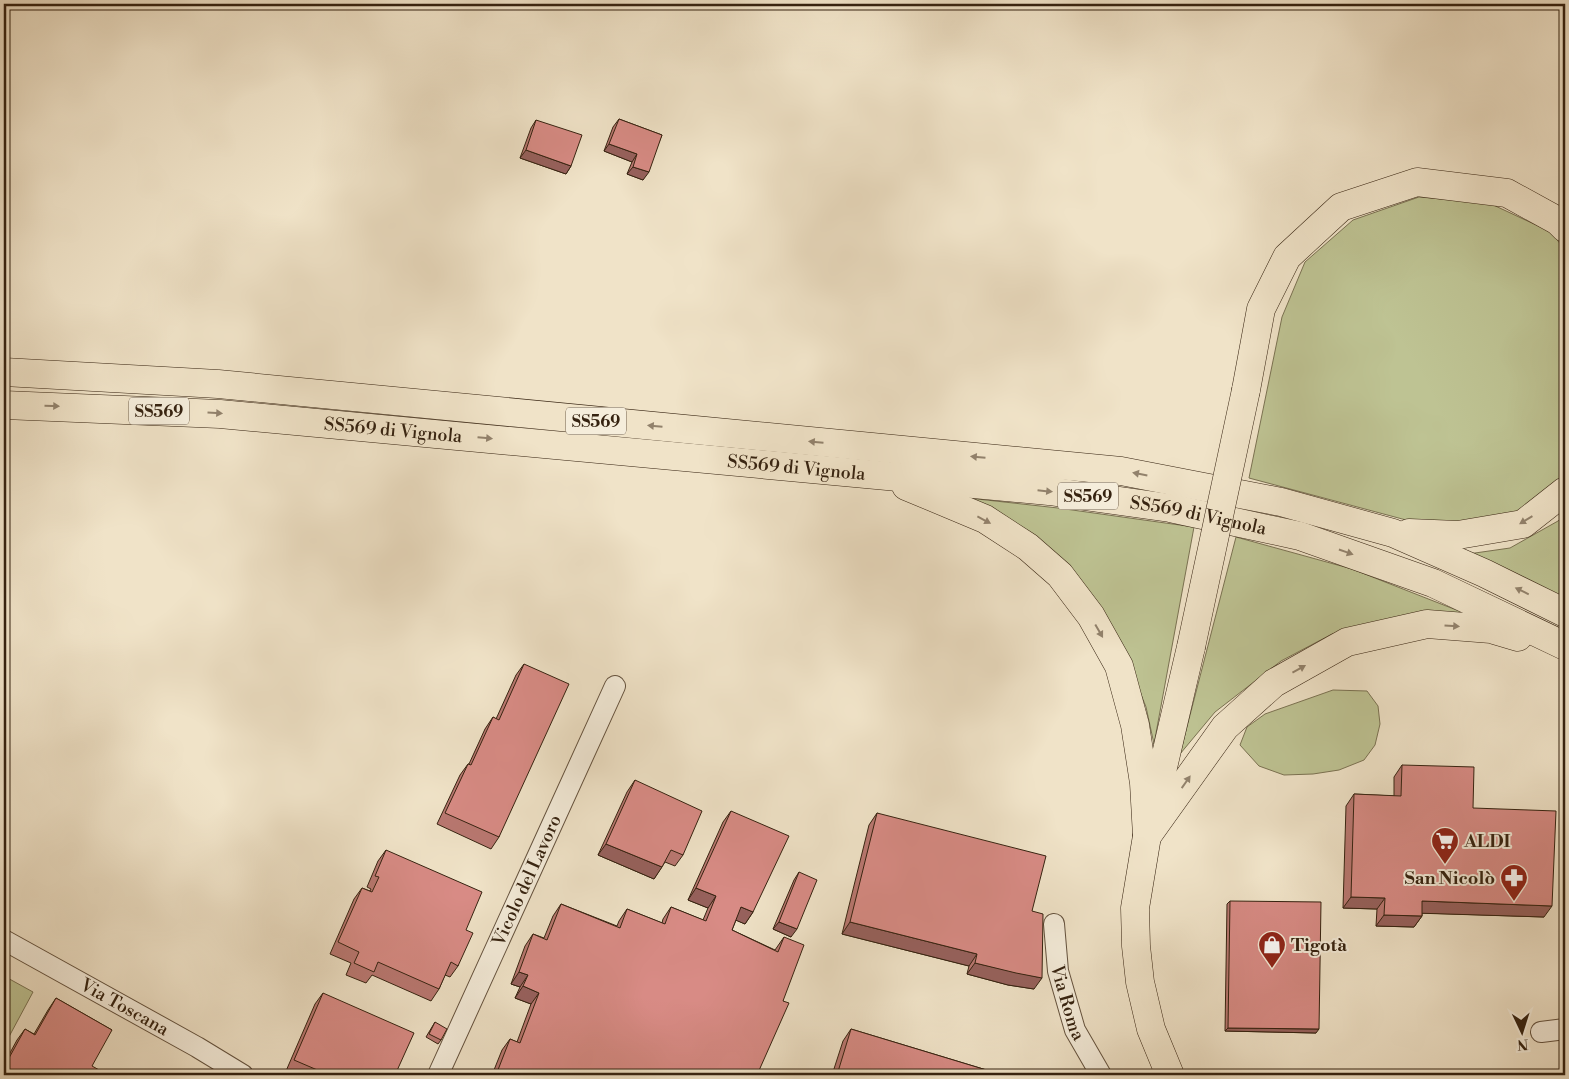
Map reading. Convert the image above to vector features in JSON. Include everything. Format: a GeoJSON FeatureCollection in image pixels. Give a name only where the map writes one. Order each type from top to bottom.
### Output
{"type":"FeatureCollection","features":[{"type":"Feature","properties":{"kind":"highway"},"geometry":{"type":"LineString","coordinates":[[1170,1075],[1151,1029],[1142,990],[1139,973],[1135,908],[1147,836],[1191,647],[1246,390],[1261,309],[1287,257],[1341,207],[1417,182],[1507,194],[1558,221],[1565,228]]}},
{"type":"Feature","properties":{"kind":"highway","name":"SS569 di Vignola"},"geometry":{"type":"LineString","coordinates":[[4,372],[218,384],[1121,471],[1281,502],[1393,532],[1484,573],[1565,613]]}},
{"type":"Feature","properties":{"kind":"highway","name":"SS569 di Vignola"},"geometry":{"type":"LineString","coordinates":[[4,404],[220,414],[1049,491],[1170,508],[1300,536],[1433,583],[1565,646]]}},
{"type":"Feature","properties":{"kind":"highway"},"geometry":{"type":"LineString","coordinates":[[874,474],[985,519],[1028,547],[1060,575],[1091,616],[1119,666],[1135,725],[1144,783],[1147,836]]}},
{"type":"Feature","properties":{"kind":"highway"},"geometry":{"type":"LineString","coordinates":[[1393,532],[1458,535],[1523,524],[1565,491]]}},
{"type":"Feature","properties":{"kind":"highway"},"geometry":{"type":"LineString","coordinates":[[1147,836],[1225,727],[1274,682],[1348,642],[1427,624],[1491,628],[1565,653]]}},
{"type":"Feature","properties":{"kind":"street","name":"Vicolo del Lavoro"},"geometry":{"type":"LineString","coordinates":[[438,1075],[615,686]]}},
{"type":"Feature","properties":{"kind":"street","name":"Via Roma"},"geometry":{"type":"LineString","coordinates":[[1054,924],[1058,970],[1075,1030],[1100,1075]]}},
{"type":"Feature","properties":{"kind":"street","name":"Via Toscana"},"geometry":{"type":"LineString","coordinates":[[4,940],[197,1047],[243,1075]]}},
{"type":"Feature","properties":{"kind":"street"},"geometry":{"type":"LineString","coordinates":[[1541,1032],[1565,1029]]}},
{"type":"Feature","properties":{"kind":"green space"},"geometry":{"type":"Polygon","coordinates":[[[1419,197],[1489,203],[1551,232],[1565,250],[1565,476],[1527,509],[1472,524],[1421,524],[1249,478],[1282,317],[1305,262],[1353,220],[1419,197]]]}},
{"type":"Feature","properties":{"kind":"green space"},"geometry":{"type":"Polygon","coordinates":[[[968,498],[1058,508],[1194,527],[1154,744],[1146,707],[1119,639],[968,498]]]}},
{"type":"Feature","properties":{"kind":"green space"},"geometry":{"type":"Polygon","coordinates":[[[1565,514],[1565,599],[1468,554],[1510,548],[1558,521],[1565,514]]]}},
{"type":"Feature","properties":{"kind":"green space"},"geometry":{"type":"Polygon","coordinates":[[[1236,537],[1352,569],[1464,613],[1398,619],[1332,634],[1281,661],[1215,712],[1180,754],[1236,537]]]}},
{"type":"Feature","properties":{"kind":"green space"},"geometry":{"type":"Polygon","coordinates":[[[1333,690],[1367,691],[1378,706],[1380,724],[1375,745],[1364,760],[1339,770],[1313,774],[1284,775],[1259,766],[1240,745],[1247,727],[1265,714],[1333,690]]]}},
{"type":"Feature","properties":{"kind":"green space"},"geometry":{"type":"Polygon","coordinates":[[[4,976],[33,992],[4,1046],[4,976]]]}},
{"type":"Feature","properties":{"kind":"building"},"geometry":{"type":"Polygon","coordinates":[[[619,119],[662,135],[649,172],[633,167],[637,154],[609,144],[619,119]]]}},
{"type":"Feature","properties":{"kind":"building"},"geometry":{"type":"Polygon","coordinates":[[[536,120],[582,135],[571,166],[526,150],[536,120]]]}},
{"type":"Feature","properties":{"kind":"building"},"geometry":{"type":"Polygon","coordinates":[[[524,664],[569,684],[499,837],[445,813],[468,764],[471,765],[493,717],[499,720],[524,664]]]}},
{"type":"Feature","properties":{"kind":"building","name":"ALDI"},"geometry":{"type":"Polygon","coordinates":[[[1402,765],[1474,767],[1473,808],[1556,811],[1552,906],[1422,901],[1422,916],[1384,915],[1385,898],[1351,897],[1354,794],[1401,796],[1402,765]]]}},
{"type":"Feature","properties":{"kind":"building"},"geometry":{"type":"Polygon","coordinates":[[[635,780],[702,811],[683,855],[671,850],[662,867],[606,844],[635,780]]]}},
{"type":"Feature","properties":{"kind":"building"},"geometry":{"type":"Polygon","coordinates":[[[731,811],[789,836],[753,912],[741,907],[732,930],[778,952],[784,937],[804,945],[783,1001],[789,1003],[757,1075],[496,1075],[510,1039],[520,1043],[539,993],[523,986],[528,975],[519,972],[533,934],[547,940],[561,904],[620,928],[627,909],[665,924],[671,907],[706,921],[716,896],[696,888],[731,811]]]}},
{"type":"Feature","properties":{"kind":"building"},"geometry":{"type":"Polygon","coordinates":[[[877,813],[1046,856],[1032,911],[1043,914],[1042,978],[975,963],[977,954],[850,922],[877,813]]]}},
{"type":"Feature","properties":{"kind":"building"},"geometry":{"type":"Polygon","coordinates":[[[386,850],[482,892],[466,930],[473,933],[458,966],[451,962],[439,989],[378,962],[374,972],[354,963],[359,952],[338,942],[362,888],[372,892],[379,877],[375,876],[386,850]]]}},
{"type":"Feature","properties":{"kind":"building"},"geometry":{"type":"Polygon","coordinates":[[[799,872],[817,880],[797,929],[779,922],[799,872]]]}},
{"type":"Feature","properties":{"kind":"building","name":"Tigotà"},"geometry":{"type":"Polygon","coordinates":[[[1230,901],[1321,902],[1319,1029],[1228,1028],[1230,901]]]}},
{"type":"Feature","properties":{"kind":"building"},"geometry":{"type":"Polygon","coordinates":[[[323,993],[414,1033],[395,1075],[329,1075],[294,1060],[323,993]]]}},
{"type":"Feature","properties":{"kind":"building"},"geometry":{"type":"Polygon","coordinates":[[[56,998],[112,1030],[92,1066],[101,1071],[99,1075],[4,1075],[4,1067],[25,1029],[35,1035],[56,998]]]}},
{"type":"Feature","properties":{"kind":"building"},"geometry":{"type":"Polygon","coordinates":[[[435,1022],[447,1029],[441,1040],[429,1034],[435,1022]]]}},
{"type":"Feature","properties":{"kind":"building"},"geometry":{"type":"Polygon","coordinates":[[[851,1029],[1003,1075],[837,1075],[851,1029]]]}},
{"type":"Feature","properties":{"kind":"place","name":"ALDI"},"geometry":{"type":"Point","coordinates":[1445,865]}},
{"type":"Feature","properties":{"kind":"place","name":"San Nicolò"},"geometry":{"type":"Point","coordinates":[1514,902]}},
{"type":"Feature","properties":{"kind":"place","name":"Tigotà"},"geometry":{"type":"Point","coordinates":[1272,969]}}]}
